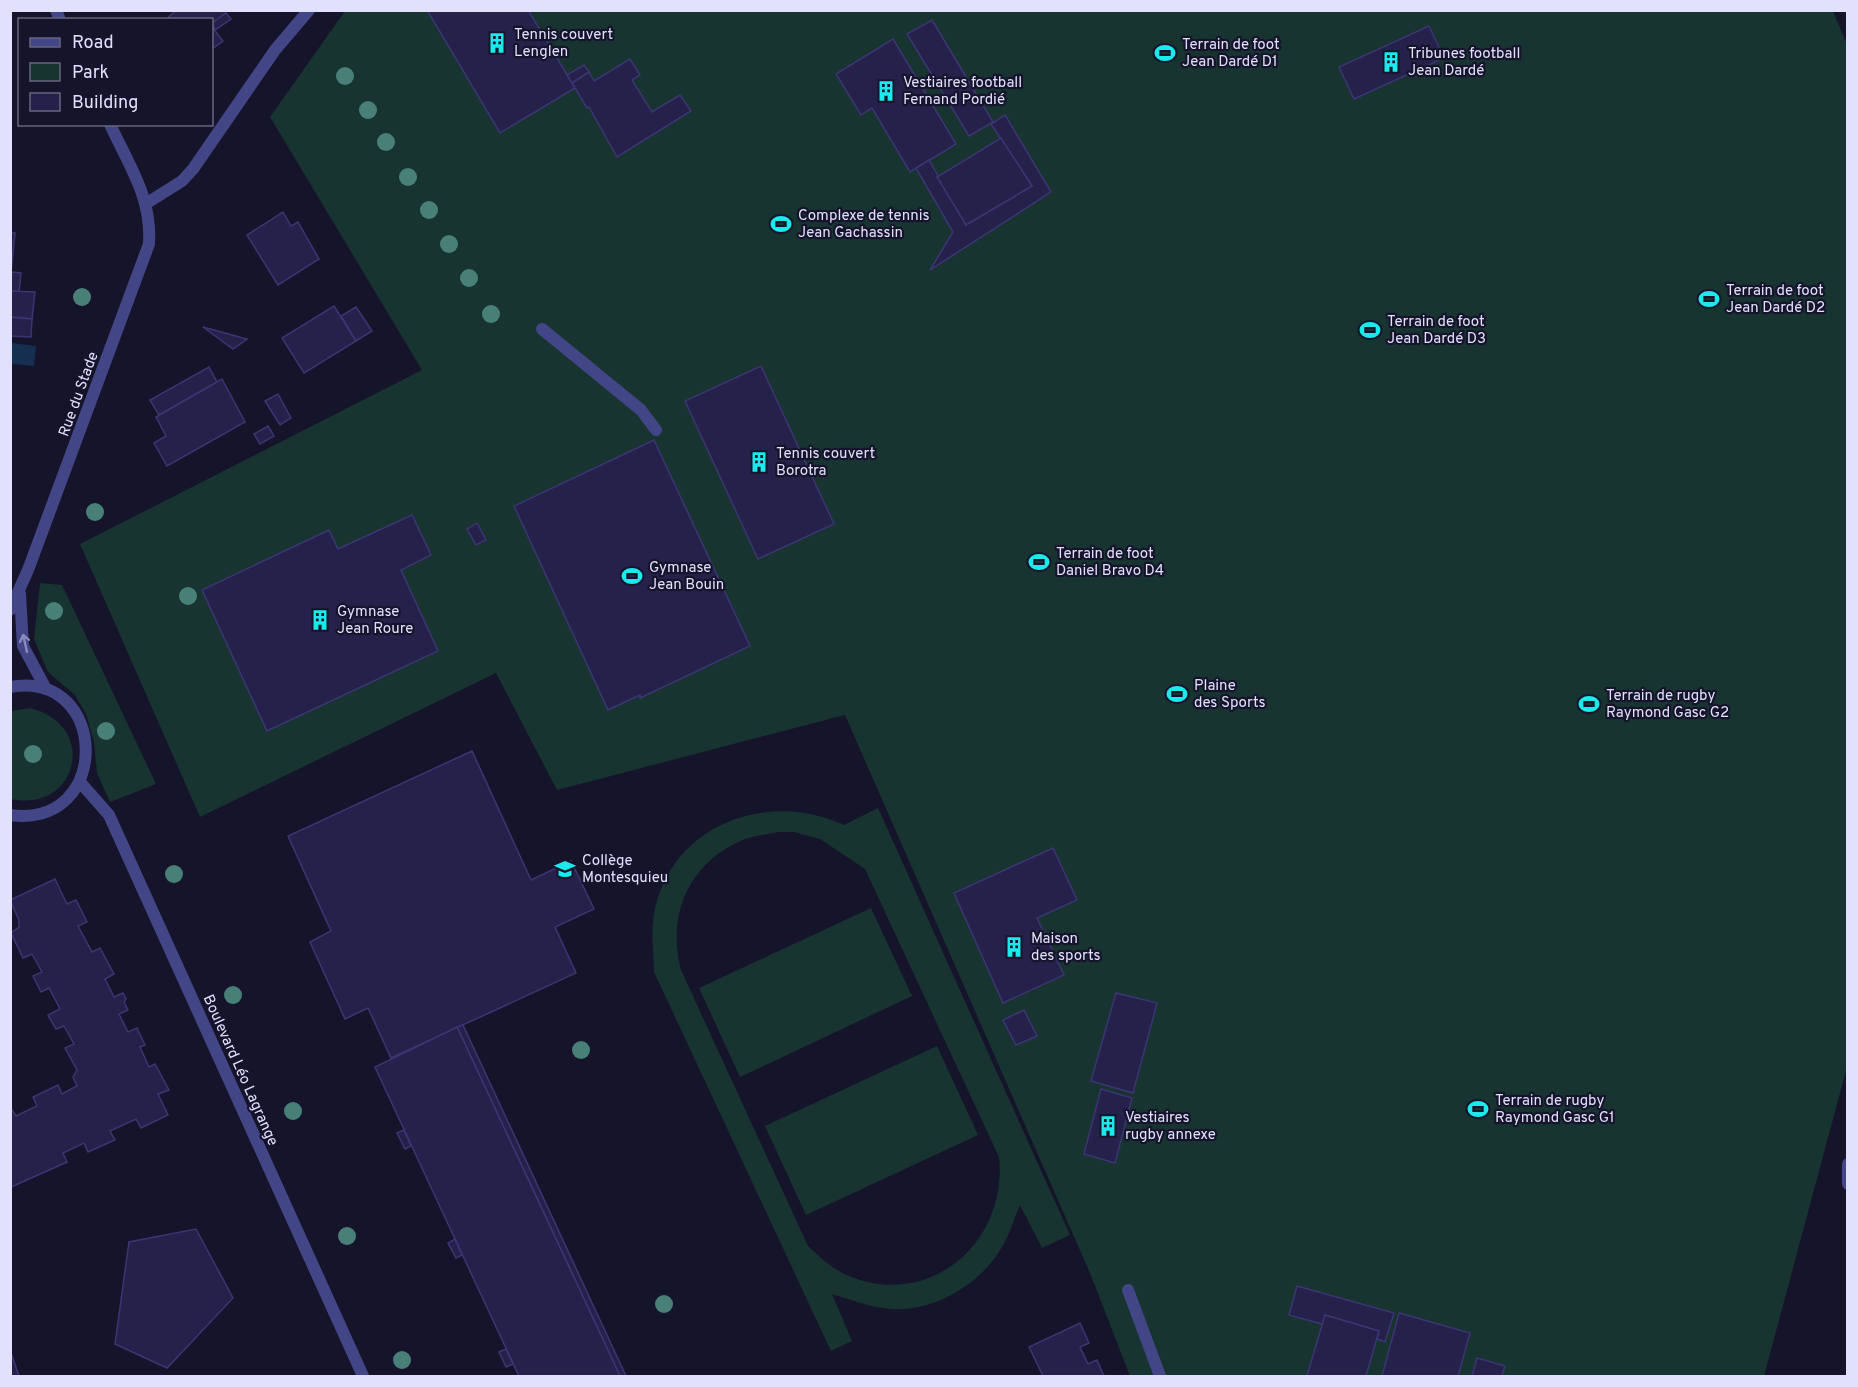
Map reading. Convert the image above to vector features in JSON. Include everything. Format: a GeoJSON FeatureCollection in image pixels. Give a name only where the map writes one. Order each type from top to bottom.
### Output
{"type":"FeatureCollection","features":[{"type":"Feature","properties":{"kind":"street"},"geometry":{"type":"LineString","coordinates":[[147,203],[182,181],[194,169],[275,50],[309,10]]}},
{"type":"Feature","properties":{"kind":"street","name":"Rue du Stade"},"geometry":{"type":"LineString","coordinates":[[10,610],[20,592],[149,244],[150,221],[147,203],[111,126]]}},
{"type":"Feature","properties":{"kind":"street"},"geometry":{"type":"LineString","coordinates":[[542,329],[641,410],[656,430]]}},
{"type":"Feature","properties":{"kind":"street","name":"Rue du Stade"},"geometry":{"type":"LineString","coordinates":[[20,592],[23,646],[46,689]]}},
{"type":"Feature","properties":{"kind":"street"},"geometry":{"type":"LineString","coordinates":[[10,687],[27,685],[46,689],[69,704],[83,727],[88,750],[80,782],[60,804],[34,815],[10,815]]}},
{"type":"Feature","properties":{"kind":"street","name":"Boulevard Léo Lagrange"},"geometry":{"type":"LineString","coordinates":[[80,782],[109,815],[363,1377]]}},
{"type":"Feature","properties":{"kind":"street"},"geometry":{"type":"LineString","coordinates":[[1848,1164],[1848,1185]]}},
{"type":"Feature","properties":{"kind":"street"},"geometry":{"type":"LineString","coordinates":[[1128,1290],[1160,1377]]}},
{"type":"Feature","properties":{"kind":"green space","name":"Plaine des Sports"},"geometry":{"type":"Polygon","coordinates":[[[345,11],[1833,11],[1848,47],[1847,1067],[1764,1376],[1130,1376],[1090,1273],[845,715],[557,790],[496,673],[200,817],[80,544],[422,370],[270,117],[345,11]]]}},
{"type":"Feature","properties":{"kind":"green space"},"geometry":{"type":"Polygon","coordinates":[[[40,583],[62,585],[156,784],[110,802],[97,773],[94,742],[86,714],[75,695],[48,672],[34,639],[40,583]]]}},
{"type":"Feature","properties":{"kind":"green space"},"geometry":{"type":"Polygon","coordinates":[[[30,708],[52,717],[66,731],[72,748],[72,765],[65,781],[52,793],[34,800],[11,799],[11,711],[30,708]]]}},
{"type":"Feature","properties":{"kind":"green space"},"geometry":{"type":"Polygon","coordinates":[[[878,808],[1070,1235],[1042,1248],[1020,1205],[1007,1237],[993,1261],[968,1284],[939,1301],[907,1309],[890,1309],[832,1294],[852,1341],[831,1351],[654,972],[652,934],[661,889],[676,862],[697,840],[722,824],[751,815],[782,811],[813,815],[844,825],[878,808]],[[779,832],[738,842],[720,852],[694,879],[679,913],[677,950],[681,970],[808,1246],[832,1267],[849,1276],[879,1284],[908,1284],[935,1275],[958,1261],[977,1241],[991,1216],[999,1188],[999,1157],[865,869],[820,839],[794,832],[779,832]]]}},
{"type":"Feature","properties":{"kind":"green space"},"geometry":{"type":"Polygon","coordinates":[[[871,908],[912,996],[740,1077],[699,988],[871,908]]]}},
{"type":"Feature","properties":{"kind":"green space"},"geometry":{"type":"Polygon","coordinates":[[[937,1046],[978,1135],[806,1215],[765,1126],[937,1046]]]}},
{"type":"Feature","properties":{"kind":"water"},"geometry":{"type":"Polygon","coordinates":[[[11,343],[36,346],[34,366],[11,364],[11,343]]]}},
{"type":"Feature","properties":{"kind":"building"},"geometry":{"type":"Polygon","coordinates":[[[177,10],[224,10],[226,13],[213,22],[213,18],[167,18],[177,10]]]}},
{"type":"Feature","properties":{"kind":"building","name":"Tennis couvert Lenglen"},"geometry":{"type":"Polygon","coordinates":[[[427,10],[528,10],[575,88],[500,133],[427,10]]]}},
{"type":"Feature","properties":{"kind":"building"},"geometry":{"type":"Polygon","coordinates":[[[226,13],[231,19],[215,30],[213,22],[226,13]]]}},
{"type":"Feature","properties":{"kind":"building"},"geometry":{"type":"Polygon","coordinates":[[[932,20],[993,122],[969,136],[907,34],[932,20]]]}},
{"type":"Feature","properties":{"kind":"building","name":"Tribunes football Jean Dardé"},"geometry":{"type":"Polygon","coordinates":[[[1429,26],[1444,58],[1354,99],[1339,67],[1429,26]]]}},
{"type":"Feature","properties":{"kind":"building"},"geometry":{"type":"Polygon","coordinates":[[[213,28],[223,41],[213,48],[213,28]]]}},
{"type":"Feature","properties":{"kind":"building","name":"Vestiaires football Fernand Pordié"},"geometry":{"type":"Polygon","coordinates":[[[893,39],[956,144],[910,172],[872,108],[861,115],[836,74],[893,39]]]}},
{"type":"Feature","properties":{"kind":"building"},"geometry":{"type":"Polygon","coordinates":[[[630,59],[640,75],[632,80],[652,112],[680,95],[691,111],[617,157],[589,107],[587,108],[572,83],[589,72],[594,81],[630,59]]]}},
{"type":"Feature","properties":{"kind":"building"},"geometry":{"type":"Polygon","coordinates":[[[584,65],[589,72],[572,83],[567,75],[584,65]]]}},
{"type":"Feature","properties":{"kind":"building"},"geometry":{"type":"Polygon","coordinates":[[[1005,115],[1051,192],[930,270],[953,232],[916,168],[929,160],[966,225],[1032,186],[991,124],[1005,115]]]}},
{"type":"Feature","properties":{"kind":"building"},"geometry":{"type":"Polygon","coordinates":[[[1001,138],[1032,186],[966,225],[937,177],[1001,138]]]}},
{"type":"Feature","properties":{"kind":"building"},"geometry":{"type":"Polygon","coordinates":[[[283,212],[291,226],[298,222],[319,259],[278,285],[247,235],[283,212]]]}},
{"type":"Feature","properties":{"kind":"building"},"geometry":{"type":"Polygon","coordinates":[[[10,233],[15,233],[10,283],[10,233]]]}},
{"type":"Feature","properties":{"kind":"building"},"geometry":{"type":"Polygon","coordinates":[[[12,272],[21,273],[19,292],[10,291],[12,272]]]}},
{"type":"Feature","properties":{"kind":"building"},"geometry":{"type":"Polygon","coordinates":[[[10,291],[35,292],[32,319],[10,317],[10,291]]]}},
{"type":"Feature","properties":{"kind":"building"},"geometry":{"type":"Polygon","coordinates":[[[334,306],[356,341],[304,373],[282,338],[334,306]]]}},
{"type":"Feature","properties":{"kind":"building"},"geometry":{"type":"Polygon","coordinates":[[[356,307],[372,331],[356,341],[341,316],[356,307]]]}},
{"type":"Feature","properties":{"kind":"building"},"geometry":{"type":"Polygon","coordinates":[[[10,317],[32,319],[31,337],[10,336],[10,317]]]}},
{"type":"Feature","properties":{"kind":"building"},"geometry":{"type":"Polygon","coordinates":[[[203,327],[247,339],[233,349],[203,327]]]}},
{"type":"Feature","properties":{"kind":"building","name":"Tennis couvert Borotra"},"geometry":{"type":"Polygon","coordinates":[[[761,366],[834,524],[758,559],[685,401],[761,366]]]}},
{"type":"Feature","properties":{"kind":"building"},"geometry":{"type":"Polygon","coordinates":[[[209,367],[217,382],[159,415],[150,400],[209,367]]]}},
{"type":"Feature","properties":{"kind":"building"},"geometry":{"type":"Polygon","coordinates":[[[222,379],[245,422],[167,466],[154,443],[166,436],[156,417],[222,379]]]}},
{"type":"Feature","properties":{"kind":"building"},"geometry":{"type":"Polygon","coordinates":[[[278,394],[291,418],[280,425],[265,401],[278,394]]]}},
{"type":"Feature","properties":{"kind":"building"},"geometry":{"type":"Polygon","coordinates":[[[268,426],[274,436],[260,444],[254,434],[268,426]]]}},
{"type":"Feature","properties":{"kind":"building","name":"Gymnase Jean Bouin"},"geometry":{"type":"Polygon","coordinates":[[[654,440],[750,646],[640,698],[640,695],[608,710],[514,506],[654,440]]]}},
{"type":"Feature","properties":{"kind":"building","name":"Gymnase Jean Roure"},"geometry":{"type":"Polygon","coordinates":[[[412,515],[431,555],[401,570],[438,651],[267,731],[202,590],[329,530],[338,549],[412,515]]]}},
{"type":"Feature","properties":{"kind":"building"},"geometry":{"type":"Polygon","coordinates":[[[477,523],[486,540],[476,545],[467,529],[477,523]]]}},
{"type":"Feature","properties":{"kind":"building"},"geometry":{"type":"Polygon","coordinates":[[[472,751],[531,880],[571,861],[594,909],[555,927],[576,973],[391,1058],[368,1008],[345,1019],[310,942],[331,931],[288,836],[472,751]]]}},
{"type":"Feature","properties":{"kind":"building","name":"Maison des sports"},"geometry":{"type":"Polygon","coordinates":[[[1053,848],[1077,900],[1037,918],[1064,975],[1003,1003],[954,893],[1053,848]]]}},
{"type":"Feature","properties":{"kind":"building"},"geometry":{"type":"Polygon","coordinates":[[[55,879],[67,904],[76,900],[87,922],[78,926],[92,952],[100,948],[114,974],[105,979],[114,997],[123,993],[126,999],[124,1002],[128,1010],[119,1014],[128,1032],[137,1028],[145,1045],[140,1047],[149,1067],[155,1064],[169,1090],[158,1094],[168,1115],[141,1128],[136,1119],[110,1131],[115,1140],[88,1152],[84,1143],[63,1153],[67,1162],[11,1187],[10,1107],[16,1116],[37,1106],[33,1097],[58,1085],[62,1094],[77,1086],[73,1077],[77,1070],[65,1048],[74,1044],[64,1026],[56,1029],[48,1015],[60,1009],[49,988],[41,992],[33,976],[42,972],[32,954],[23,958],[11,933],[19,927],[19,920],[10,900],[55,879]]]}},
{"type":"Feature","properties":{"kind":"building"},"geometry":{"type":"Polygon","coordinates":[[[1116,993],[1157,1003],[1133,1093],[1091,1081],[1116,993]]]}},
{"type":"Feature","properties":{"kind":"building"},"geometry":{"type":"Polygon","coordinates":[[[1024,1010],[1037,1036],[1016,1045],[1003,1020],[1024,1010]]]}},
{"type":"Feature","properties":{"kind":"building"},"geometry":{"type":"Polygon","coordinates":[[[463,1025],[626,1376],[620,1376],[457,1027],[463,1025]]]}},
{"type":"Feature","properties":{"kind":"building"},"geometry":{"type":"Polygon","coordinates":[[[457,1027],[620,1376],[519,1376],[455,1239],[375,1067],[457,1027]]]}},
{"type":"Feature","properties":{"kind":"building","name":"Vestiaires rugby annexe"},"geometry":{"type":"Polygon","coordinates":[[[1101,1089],[1132,1098],[1115,1163],[1084,1154],[1101,1089]]]}},
{"type":"Feature","properties":{"kind":"building"},"geometry":{"type":"Polygon","coordinates":[[[404,1130],[411,1146],[405,1149],[397,1133],[404,1130]]]}},
{"type":"Feature","properties":{"kind":"building"},"geometry":{"type":"Polygon","coordinates":[[[196,1229],[233,1298],[167,1368],[115,1344],[129,1242],[196,1229]]]}},
{"type":"Feature","properties":{"kind":"building"},"geometry":{"type":"Polygon","coordinates":[[[455,1239],[462,1255],[456,1258],[448,1243],[455,1239]]]}},
{"type":"Feature","properties":{"kind":"building"},"geometry":{"type":"Polygon","coordinates":[[[1297,1286],[1394,1313],[1385,1342],[1377,1339],[1379,1331],[1325,1315],[1322,1324],[1289,1315],[1297,1286]]]}},
{"type":"Feature","properties":{"kind":"building"},"geometry":{"type":"Polygon","coordinates":[[[1399,1313],[1470,1333],[1458,1376],[1382,1376],[1399,1313]]]}},
{"type":"Feature","properties":{"kind":"building"},"geometry":{"type":"Polygon","coordinates":[[[1325,1315],[1379,1331],[1366,1376],[1307,1376],[1325,1315]]]}},
{"type":"Feature","properties":{"kind":"building"},"geometry":{"type":"Polygon","coordinates":[[[1080,1323],[1089,1343],[1080,1347],[1088,1364],[1097,1360],[1104,1376],[1043,1376],[1029,1347],[1080,1323]]]}},
{"type":"Feature","properties":{"kind":"building"},"geometry":{"type":"Polygon","coordinates":[[[506,1349],[513,1364],[506,1367],[499,1352],[506,1349]]]}},
{"type":"Feature","properties":{"kind":"building"},"geometry":{"type":"Polygon","coordinates":[[[10,1350],[19,1376],[10,1376],[10,1350]]]}},
{"type":"Feature","properties":{"kind":"building"},"geometry":{"type":"Polygon","coordinates":[[[1477,1358],[1505,1366],[1502,1376],[1472,1376],[1477,1358]]]}},
{"type":"Feature","properties":{"kind":"place","name":"Tennis couvert Lenglen"},"geometry":{"type":"Point","coordinates":[497,43]}},
{"type":"Feature","properties":{"kind":"place","name":"Terrain de foot Jean Dardé D1"},"geometry":{"type":"Point","coordinates":[1165,53]}},
{"type":"Feature","properties":{"kind":"place","name":"Tribunes football Jean Dardé"},"geometry":{"type":"Point","coordinates":[1391,62]}},
{"type":"Feature","properties":{"kind":"place","name":"Vestiaires football Fernand Pordié"},"geometry":{"type":"Point","coordinates":[886,91]}},
{"type":"Feature","properties":{"kind":"place","name":"Complexe de tennis Jean Gachassin"},"geometry":{"type":"Point","coordinates":[781,224]}},
{"type":"Feature","properties":{"kind":"place","name":"Terrain de foot Jean Dardé D2"},"geometry":{"type":"Point","coordinates":[1709,299]}},
{"type":"Feature","properties":{"kind":"place","name":"Terrain de foot Jean Dardé D3"},"geometry":{"type":"Point","coordinates":[1370,330]}},
{"type":"Feature","properties":{"kind":"place","name":"Tennis couvert Borotra"},"geometry":{"type":"Point","coordinates":[759,462]}},
{"type":"Feature","properties":{"kind":"place","name":"Terrain de foot Daniel Bravo D4"},"geometry":{"type":"Point","coordinates":[1039,562]}},
{"type":"Feature","properties":{"kind":"place","name":"Gymnase Jean Bouin"},"geometry":{"type":"Point","coordinates":[632,576]}},
{"type":"Feature","properties":{"kind":"place","name":"Gymnase Jean Roure"},"geometry":{"type":"Point","coordinates":[320,620]}},
{"type":"Feature","properties":{"kind":"place","name":"Plaine des Sports"},"geometry":{"type":"Point","coordinates":[1177,694]}},
{"type":"Feature","properties":{"kind":"place","name":"Terrain de rugby Raymond Gasc G2"},"geometry":{"type":"Point","coordinates":[1589,704]}},
{"type":"Feature","properties":{"kind":"place","name":"Collège Montesquieu"},"geometry":{"type":"Point","coordinates":[565,869]}},
{"type":"Feature","properties":{"kind":"place","name":"Maison des sports"},"geometry":{"type":"Point","coordinates":[1014,947]}},
{"type":"Feature","properties":{"kind":"place","name":"Terrain de rugby Raymond Gasc G1"},"geometry":{"type":"Point","coordinates":[1478,1109]}},
{"type":"Feature","properties":{"kind":"place","name":"Vestiaires rugby annexe"},"geometry":{"type":"Point","coordinates":[1108,1126]}}]}
